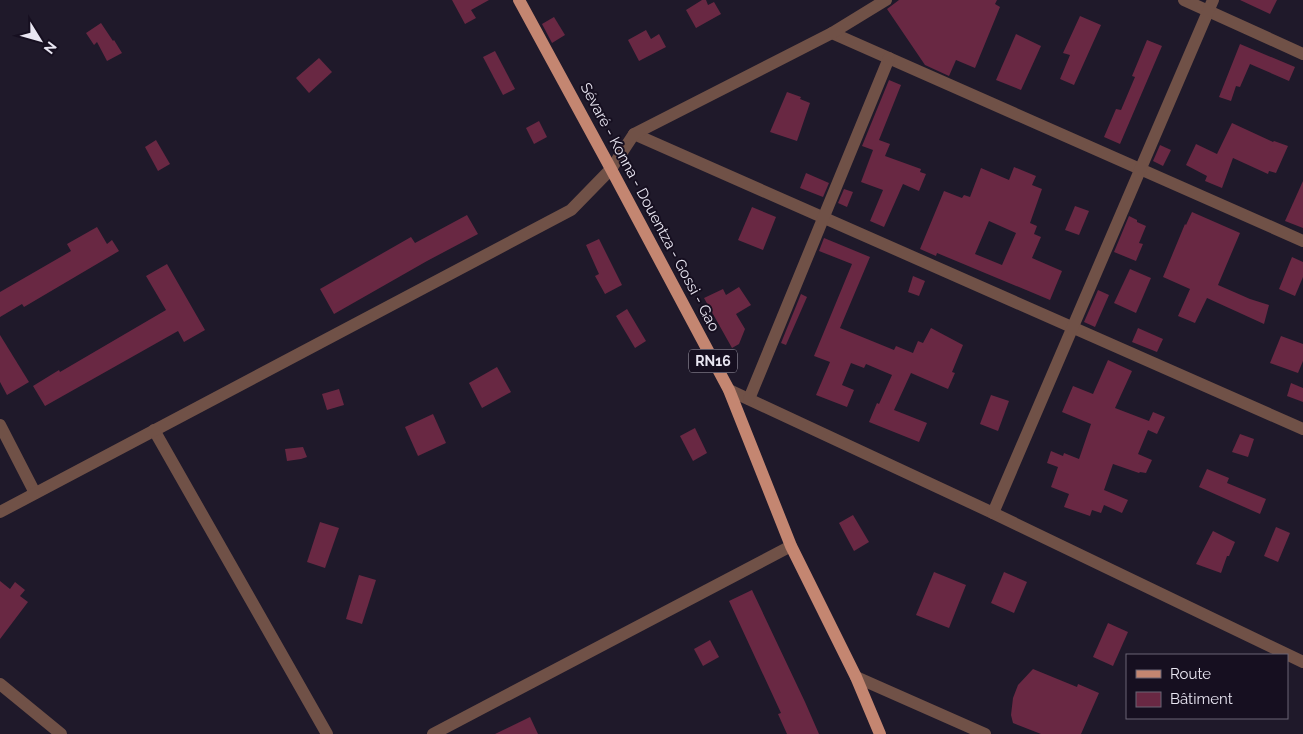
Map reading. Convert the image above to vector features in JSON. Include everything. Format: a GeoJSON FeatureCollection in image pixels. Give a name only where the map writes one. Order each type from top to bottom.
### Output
{"type":"FeatureCollection","features":[{"type":"Feature","properties":{"kind":"main road","name":"Sévaré - Konna - Douentza - Gossi - Gao"},"geometry":{"type":"LineString","coordinates":[[519,0],[729,390],[791,546],[856,676],[880,734]]}},
{"type":"Feature","properties":{"kind":"street"},"geometry":{"type":"LineString","coordinates":[[0,512],[571,210],[611,169],[634,134],[832,33],[886,0]]}},
{"type":"Feature","properties":{"kind":"street"},"geometry":{"type":"LineString","coordinates":[[1184,0],[1211,6],[1303,54]]}},
{"type":"Feature","properties":{"kind":"street"},"geometry":{"type":"LineString","coordinates":[[994,513],[1211,6]]}},
{"type":"Feature","properties":{"kind":"street"},"geometry":{"type":"LineString","coordinates":[[832,33],[1303,241]]}},
{"type":"Feature","properties":{"kind":"street"},"geometry":{"type":"LineString","coordinates":[[749,400],[889,58]]}},
{"type":"Feature","properties":{"kind":"street"},"geometry":{"type":"LineString","coordinates":[[634,134],[1303,429]]}},
{"type":"Feature","properties":{"kind":"street"},"geometry":{"type":"LineString","coordinates":[[729,390],[994,513],[1286,654]]}},
{"type":"Feature","properties":{"kind":"street"},"geometry":{"type":"LineString","coordinates":[[0,425],[35,494]]}},
{"type":"Feature","properties":{"kind":"street"},"geometry":{"type":"LineString","coordinates":[[154,430],[326,734]]}},
{"type":"Feature","properties":{"kind":"street"},"geometry":{"type":"LineString","coordinates":[[433,734],[791,546]]}},
{"type":"Feature","properties":{"kind":"street"},"geometry":{"type":"LineString","coordinates":[[1288,655],[1303,662]]}},
{"type":"Feature","properties":{"kind":"street"},"geometry":{"type":"LineString","coordinates":[[856,676],[984,734]]}},
{"type":"Feature","properties":{"kind":"street"},"geometry":{"type":"LineString","coordinates":[[0,684],[61,734]]}},
{"type":"Feature","properties":{"kind":"building"},"geometry":{"type":"Polygon","coordinates":[[[452,0],[489,0],[471,10],[476,18],[465,24],[452,0]]]}},
{"type":"Feature","properties":{"kind":"building"},"geometry":{"type":"Polygon","coordinates":[[[702,0],[706,0],[708,5],[714,2],[721,14],[696,28],[686,10],[702,0]]]}},
{"type":"Feature","properties":{"kind":"building"},"geometry":{"type":"Polygon","coordinates":[[[899,0],[997,0],[995,4],[1000,7],[975,68],[956,60],[949,76],[925,65],[887,9],[899,0]]]}},
{"type":"Feature","properties":{"kind":"building"},"geometry":{"type":"Polygon","coordinates":[[[1240,0],[1277,0],[1270,14],[1240,0]]]}},
{"type":"Feature","properties":{"kind":"building"},"geometry":{"type":"Polygon","coordinates":[[[1080,16],[1101,25],[1074,85],[1060,79],[1070,55],[1063,53],[1080,16]]]}},
{"type":"Feature","properties":{"kind":"building"},"geometry":{"type":"Polygon","coordinates":[[[554,17],[565,35],[552,43],[542,24],[554,17]]]}},
{"type":"Feature","properties":{"kind":"building"},"geometry":{"type":"Polygon","coordinates":[[[101,23],[122,53],[107,61],[97,42],[94,45],[86,33],[101,23]]]}},
{"type":"Feature","properties":{"kind":"building"},"geometry":{"type":"Polygon","coordinates":[[[646,30],[651,39],[659,34],[666,47],[639,61],[628,40],[646,30]]]}},
{"type":"Feature","properties":{"kind":"building"},"geometry":{"type":"Polygon","coordinates":[[[1016,34],[1041,46],[1021,90],[996,80],[1016,34]]]}},
{"type":"Feature","properties":{"kind":"building"},"geometry":{"type":"Polygon","coordinates":[[[1147,40],[1162,46],[1120,144],[1104,137],[1116,109],[1121,110],[1135,77],[1132,76],[1147,40]]]}},
{"type":"Feature","properties":{"kind":"building"},"geometry":{"type":"Polygon","coordinates":[[[1240,44],[1295,67],[1289,81],[1250,64],[1240,87],[1236,86],[1231,101],[1219,97],[1240,44]]]}},
{"type":"Feature","properties":{"kind":"building"},"geometry":{"type":"Polygon","coordinates":[[[495,51],[515,89],[503,95],[483,57],[495,51]]]}},
{"type":"Feature","properties":{"kind":"building"},"geometry":{"type":"Polygon","coordinates":[[[319,58],[332,72],[309,93],[296,78],[319,58]]]}},
{"type":"Feature","properties":{"kind":"building"},"geometry":{"type":"Polygon","coordinates":[[[889,80],[901,85],[879,140],[890,144],[885,156],[921,169],[920,172],[926,174],[919,191],[903,184],[884,227],[870,221],[883,190],[861,182],[873,150],[862,146],[889,80]]]}},
{"type":"Feature","properties":{"kind":"building"},"geometry":{"type":"Polygon","coordinates":[[[787,92],[801,97],[800,99],[810,103],[797,141],[770,132],[787,92]]]}},
{"type":"Feature","properties":{"kind":"building"},"geometry":{"type":"Polygon","coordinates":[[[539,121],[547,137],[534,144],[526,128],[539,121]]]}},
{"type":"Feature","properties":{"kind":"building"},"geometry":{"type":"Polygon","coordinates":[[[1232,123],[1273,142],[1288,146],[1276,173],[1269,171],[1268,174],[1233,158],[1222,188],[1205,181],[1207,176],[1186,165],[1196,144],[1217,154],[1232,123]]]}},
{"type":"Feature","properties":{"kind":"building"},"geometry":{"type":"Polygon","coordinates":[[[156,140],[170,164],[158,171],[145,147],[156,140]]]}},
{"type":"Feature","properties":{"kind":"building"},"geometry":{"type":"Polygon","coordinates":[[[1160,145],[1171,150],[1163,166],[1153,161],[1160,145]]]}},
{"type":"Feature","properties":{"kind":"building"},"geometry":{"type":"Polygon","coordinates":[[[1014,167],[1036,176],[1032,185],[1042,189],[1030,223],[1037,226],[1034,234],[1041,237],[1032,258],[1062,271],[1050,300],[937,253],[936,256],[920,249],[944,191],[962,198],[964,195],[970,197],[981,168],[1009,180],[1014,167]],[[989,221],[975,254],[1002,265],[1016,233],[989,221]]]}},
{"type":"Feature","properties":{"kind":"building"},"geometry":{"type":"Polygon","coordinates":[[[806,173],[829,183],[823,197],[800,188],[806,173]]]}},
{"type":"Feature","properties":{"kind":"building"},"geometry":{"type":"Polygon","coordinates":[[[1303,181],[1303,228],[1285,221],[1303,181]]]}},
{"type":"Feature","properties":{"kind":"building"},"geometry":{"type":"Polygon","coordinates":[[[844,189],[853,192],[847,207],[838,203],[844,189]]]}},
{"type":"Feature","properties":{"kind":"building"},"geometry":{"type":"Polygon","coordinates":[[[1075,206],[1089,211],[1079,235],[1065,230],[1075,206]]]}},
{"type":"Feature","properties":{"kind":"building"},"geometry":{"type":"Polygon","coordinates":[[[752,207],[776,217],[763,250],[738,240],[752,207]]]}},
{"type":"Feature","properties":{"kind":"building"},"geometry":{"type":"Polygon","coordinates":[[[1192,212],[1240,233],[1218,285],[1269,305],[1264,324],[1207,298],[1195,323],[1178,316],[1190,289],[1163,277],[1185,224],[1192,212]]]}},
{"type":"Feature","properties":{"kind":"building"},"geometry":{"type":"Polygon","coordinates":[[[467,215],[478,234],[334,314],[320,289],[411,237],[415,243],[467,215]]]}},
{"type":"Feature","properties":{"kind":"building"},"geometry":{"type":"Polygon","coordinates":[[[1129,216],[1146,226],[1139,243],[1143,244],[1136,261],[1114,252],[1129,216]]]}},
{"type":"Feature","properties":{"kind":"building"},"geometry":{"type":"Polygon","coordinates":[[[97,227],[107,244],[112,240],[119,251],[24,307],[22,304],[0,317],[0,292],[71,251],[67,244],[97,227]]]}},
{"type":"Feature","properties":{"kind":"building"},"geometry":{"type":"Polygon","coordinates":[[[824,238],[870,257],[840,328],[894,350],[896,346],[913,353],[918,341],[923,343],[931,328],[963,345],[952,372],[955,373],[948,389],[911,373],[894,410],[927,423],[919,442],[869,422],[892,375],[866,364],[864,368],[851,363],[842,385],[854,390],[847,407],[816,395],[830,362],[814,356],[852,264],[819,251],[824,238]]]}},
{"type":"Feature","properties":{"kind":"building"},"geometry":{"type":"Polygon","coordinates":[[[599,239],[622,285],[605,294],[595,276],[599,274],[586,245],[599,239]]]}},
{"type":"Feature","properties":{"kind":"building"},"geometry":{"type":"Polygon","coordinates":[[[1292,257],[1303,262],[1303,277],[1295,296],[1279,289],[1292,257]]]}},
{"type":"Feature","properties":{"kind":"building"},"geometry":{"type":"Polygon","coordinates":[[[167,264],[205,330],[184,342],[178,331],[45,406],[33,386],[166,310],[146,276],[167,264]]]}},
{"type":"Feature","properties":{"kind":"building"},"geometry":{"type":"Polygon","coordinates":[[[1130,269],[1151,278],[1136,313],[1114,303],[1130,269]]]}},
{"type":"Feature","properties":{"kind":"building"},"geometry":{"type":"Polygon","coordinates":[[[913,276],[925,281],[919,296],[908,292],[913,276]]]}},
{"type":"Feature","properties":{"kind":"building"},"geometry":{"type":"Polygon","coordinates":[[[739,287],[751,305],[736,314],[745,329],[739,344],[732,348],[704,298],[723,289],[726,295],[739,287]]]}},
{"type":"Feature","properties":{"kind":"building"},"geometry":{"type":"Polygon","coordinates":[[[1098,290],[1109,295],[1095,327],[1084,322],[1098,290]]]}},
{"type":"Feature","properties":{"kind":"building"},"geometry":{"type":"Polygon","coordinates":[[[801,294],[807,297],[786,345],[781,343],[801,294]]]}},
{"type":"Feature","properties":{"kind":"building"},"geometry":{"type":"Polygon","coordinates":[[[627,309],[646,341],[635,348],[616,316],[627,309]]]}},
{"type":"Feature","properties":{"kind":"building"},"geometry":{"type":"Polygon","coordinates":[[[1138,328],[1163,339],[1157,352],[1132,342],[1138,328]]]}},
{"type":"Feature","properties":{"kind":"building"},"geometry":{"type":"Polygon","coordinates":[[[0,335],[29,382],[7,395],[0,382],[0,335]]]}},
{"type":"Feature","properties":{"kind":"building"},"geometry":{"type":"Polygon","coordinates":[[[1281,336],[1303,344],[1303,361],[1298,373],[1270,363],[1281,336]]]}},
{"type":"Feature","properties":{"kind":"building"},"geometry":{"type":"Polygon","coordinates":[[[1108,360],[1132,371],[1115,408],[1149,421],[1153,412],[1165,417],[1157,434],[1148,430],[1138,454],[1152,460],[1146,473],[1139,473],[1113,464],[1104,490],[1128,500],[1122,513],[1104,505],[1101,513],[1092,510],[1090,516],[1064,507],[1069,494],[1051,487],[1058,467],[1047,463],[1051,451],[1063,456],[1064,453],[1079,459],[1091,424],[1062,412],[1073,386],[1093,394],[1108,360]]]}},
{"type":"Feature","properties":{"kind":"building"},"geometry":{"type":"Polygon","coordinates":[[[497,367],[511,392],[482,408],[469,383],[497,367]]]}},
{"type":"Feature","properties":{"kind":"building"},"geometry":{"type":"Polygon","coordinates":[[[1291,383],[1303,388],[1303,402],[1287,396],[1291,383]]]}},
{"type":"Feature","properties":{"kind":"building"},"geometry":{"type":"Polygon","coordinates":[[[339,389],[344,405],[327,410],[322,394],[339,389]]]}},
{"type":"Feature","properties":{"kind":"building"},"geometry":{"type":"Polygon","coordinates":[[[991,395],[1009,401],[998,431],[980,424],[991,395]]]}},
{"type":"Feature","properties":{"kind":"building"},"geometry":{"type":"Polygon","coordinates":[[[433,414],[446,443],[418,456],[405,427],[433,414]]]}},
{"type":"Feature","properties":{"kind":"building"},"geometry":{"type":"Polygon","coordinates":[[[695,428],[707,453],[693,461],[680,436],[695,428]]]}},
{"type":"Feature","properties":{"kind":"building"},"geometry":{"type":"Polygon","coordinates":[[[1240,434],[1254,439],[1248,457],[1232,452],[1240,434]]]}},
{"type":"Feature","properties":{"kind":"building"},"geometry":{"type":"Polygon","coordinates":[[[303,447],[307,457],[287,461],[285,449],[303,447]]]}},
{"type":"Feature","properties":{"kind":"building"},"geometry":{"type":"Polygon","coordinates":[[[1207,469],[1229,478],[1227,483],[1266,499],[1260,514],[1199,487],[1207,469]]]}},
{"type":"Feature","properties":{"kind":"building"},"geometry":{"type":"Polygon","coordinates":[[[853,515],[869,542],[854,551],[839,523],[853,515]]]}},
{"type":"Feature","properties":{"kind":"building"},"geometry":{"type":"Polygon","coordinates":[[[320,522],[339,528],[325,568],[307,562],[320,522]]]}},
{"type":"Feature","properties":{"kind":"building"},"geometry":{"type":"Polygon","coordinates":[[[1276,527],[1290,533],[1278,562],[1264,556],[1276,527]]]}},
{"type":"Feature","properties":{"kind":"building"},"geometry":{"type":"Polygon","coordinates":[[[1213,531],[1235,542],[1229,556],[1227,556],[1221,573],[1196,564],[1213,531]]]}},
{"type":"Feature","properties":{"kind":"building"},"geometry":{"type":"Polygon","coordinates":[[[934,572],[966,585],[949,628],[916,615],[934,572]]]}},
{"type":"Feature","properties":{"kind":"building"},"geometry":{"type":"Polygon","coordinates":[[[1004,572],[1027,582],[1014,613],[991,603],[1004,572]]]}},
{"type":"Feature","properties":{"kind":"building"},"geometry":{"type":"Polygon","coordinates":[[[359,575],[376,580],[362,624],[346,619],[359,575]]]}},
{"type":"Feature","properties":{"kind":"building"},"geometry":{"type":"Polygon","coordinates":[[[0,581],[10,589],[15,582],[25,590],[20,596],[28,602],[0,639],[0,581]]]}},
{"type":"Feature","properties":{"kind":"building"},"geometry":{"type":"Polygon","coordinates":[[[752,590],[819,734],[787,734],[778,714],[781,713],[729,601],[752,590]]]}},
{"type":"Feature","properties":{"kind":"building"},"geometry":{"type":"Polygon","coordinates":[[[1108,623],[1128,632],[1113,666],[1093,657],[1108,623]]]}},
{"type":"Feature","properties":{"kind":"building"},"geometry":{"type":"Polygon","coordinates":[[[710,640],[719,657],[703,666],[694,649],[710,640]]]}},
{"type":"Feature","properties":{"kind":"building"},"geometry":{"type":"Polygon","coordinates":[[[1033,669],[1077,687],[1078,684],[1099,693],[1081,734],[1041,734],[1013,723],[1011,715],[1013,698],[1018,685],[1033,669]]]}},
{"type":"Feature","properties":{"kind":"building"},"geometry":{"type":"Polygon","coordinates":[[[530,717],[538,734],[495,734],[530,717]]]}}]}
